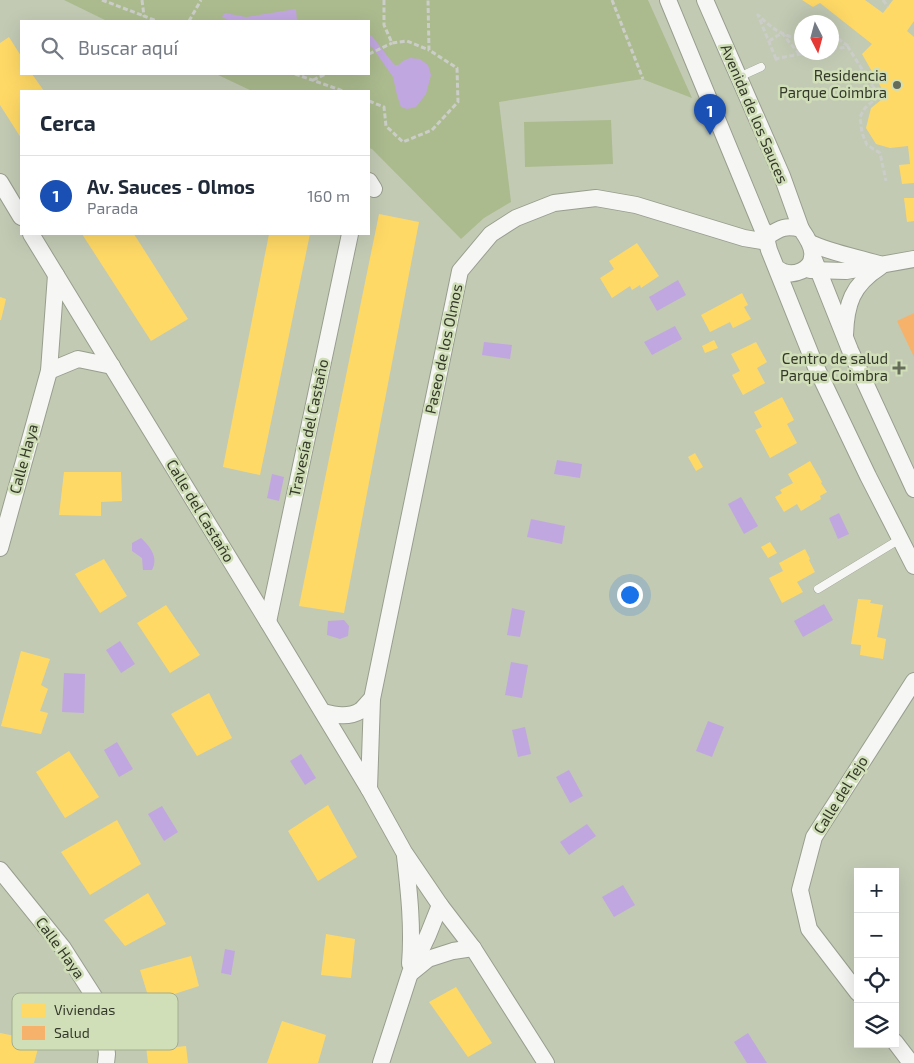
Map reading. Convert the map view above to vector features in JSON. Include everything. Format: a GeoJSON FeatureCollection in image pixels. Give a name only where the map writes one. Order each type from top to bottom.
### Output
{"type":"FeatureCollection","features":[{"type":"Feature","properties":{"kind":"street"},"geometry":{"type":"LineString","coordinates":[[668,0],[768,239],[772,259],[815,365],[914,566]]}},
{"type":"Feature","properties":{"kind":"street","name":"Avenida de los Sauces"},"geometry":{"type":"LineString","coordinates":[[706,0],[782,176],[800,229]]}},
{"type":"Feature","properties":{"kind":"street"},"geometry":{"type":"LineString","coordinates":[[0,182],[20,216]]}},
{"type":"Feature","properties":{"kind":"street","name":"Paseo de los Olmos"},"geometry":{"type":"LineString","coordinates":[[369,789],[372,698],[460,271],[491,234],[516,218],[554,203],[596,198],[636,205],[744,238],[768,239]]}},
{"type":"Feature","properties":{"kind":"street"},"geometry":{"type":"LineString","coordinates":[[768,239],[776,231],[783,228],[792,227],[800,229],[811,260],[845,338],[914,489]]}},
{"type":"Feature","properties":{"kind":"street","name":"Calle del Castaño"},"geometry":{"type":"LineString","coordinates":[[32,235],[369,789]]}},
{"type":"Feature","properties":{"kind":"street","name":"Travesía del Castaño"},"geometry":{"type":"LineString","coordinates":[[268,622],[350,235]]}},
{"type":"Feature","properties":{"kind":"street"},"geometry":{"type":"LineString","coordinates":[[777,268],[791,273],[825,250],[884,265]]}},
{"type":"Feature","properties":{"kind":"street"},"geometry":{"type":"LineString","coordinates":[[811,260],[846,271],[914,259]]}},
{"type":"Feature","properties":{"kind":"street"},"geometry":{"type":"LineString","coordinates":[[845,338],[846,320],[851,299],[860,282],[870,273],[884,265]]}},
{"type":"Feature","properties":{"kind":"street","name":"Calle Haya"},"geometry":{"type":"LineString","coordinates":[[0,548],[49,371],[56,275]]}},
{"type":"Feature","properties":{"kind":"street"},"geometry":{"type":"LineString","coordinates":[[49,371],[78,359],[112,366]]}},
{"type":"Feature","properties":{"kind":"street","name":"Calle del Tejo"},"geometry":{"type":"LineString","coordinates":[[854,988],[809,929],[800,890],[814,837],[914,681]]}},
{"type":"Feature","properties":{"kind":"street"},"geometry":{"type":"LineString","coordinates":[[323,712],[335,715],[348,715],[360,711],[372,698]]}},
{"type":"Feature","properties":{"kind":"street"},"geometry":{"type":"LineString","coordinates":[[369,789],[404,852],[440,905],[473,948],[546,1063]]}},
{"type":"Feature","properties":{"kind":"street"},"geometry":{"type":"LineString","coordinates":[[404,852],[411,906],[412,944],[410,973]]}},
{"type":"Feature","properties":{"kind":"street","name":"Calle Haya"},"geometry":{"type":"LineString","coordinates":[[0,870],[63,948],[92,993]]}},
{"type":"Feature","properties":{"kind":"street"},"geometry":{"type":"LineString","coordinates":[[381,1063],[410,973],[440,905]]}},
{"type":"Feature","properties":{"kind":"street"},"geometry":{"type":"LineString","coordinates":[[410,973],[428,959],[453,951],[473,948]]}},
{"type":"Feature","properties":{"kind":"street"},"geometry":{"type":"LineString","coordinates":[[899,1047],[911,1063]]}},
{"type":"Feature","properties":{"kind":"street","name":"Calle Haya"},"geometry":{"type":"LineString","coordinates":[[106,1063],[107,1050]]}},
{"type":"Feature","properties":{"kind":"lane"},"geometry":{"type":"LineString","coordinates":[[739,77],[761,67]]}},
{"type":"Feature","properties":{"kind":"lane"},"geometry":{"type":"LineString","coordinates":[[818,589],[900,540]]}},
{"type":"Feature","properties":{"kind":"path"},"geometry":{"type":"LineString","coordinates":[[102,0],[154,20]]}},
{"type":"Feature","properties":{"kind":"path"},"geometry":{"type":"LineString","coordinates":[[142,0],[144,16]]}},
{"type":"Feature","properties":{"kind":"path"},"geometry":{"type":"LineString","coordinates":[[189,20],[201,0]]}},
{"type":"Feature","properties":{"kind":"path"},"geometry":{"type":"LineString","coordinates":[[384,0],[384,26],[392,43]]}},
{"type":"Feature","properties":{"kind":"path"},"geometry":{"type":"LineString","coordinates":[[428,0],[429,50]]}},
{"type":"Feature","properties":{"kind":"path"},"geometry":{"type":"LineString","coordinates":[[612,0],[642,79]]}},
{"type":"Feature","properties":{"kind":"path"},"geometry":{"type":"LineString","coordinates":[[883,0],[888,7]]}},
{"type":"Feature","properties":{"kind":"path"},"geometry":{"type":"LineString","coordinates":[[776,59],[758,15],[772,28],[782,34],[794,37]]}},
{"type":"Feature","properties":{"kind":"path"},"geometry":{"type":"LineString","coordinates":[[769,41],[782,34]]}},
{"type":"Feature","properties":{"kind":"path"},"geometry":{"type":"LineString","coordinates":[[782,34],[794,48]]}},
{"type":"Feature","properties":{"kind":"path"},"geometry":{"type":"LineString","coordinates":[[839,40],[848,47],[878,96],[865,108],[860,117],[862,133],[867,145],[880,153],[886,181]]}},
{"type":"Feature","properties":{"kind":"path"},"geometry":{"type":"LineString","coordinates":[[370,53],[392,43],[407,41],[429,50],[457,68],[458,102],[432,130],[403,142],[386,126],[384,107],[370,101]]}},
{"type":"Feature","properties":{"kind":"path"},"geometry":{"type":"LineString","coordinates":[[839,48],[848,47]]}},
{"type":"Feature","properties":{"kind":"path"},"geometry":{"type":"LineString","coordinates":[[761,67],[776,59],[794,56]]}},
{"type":"Feature","properties":{"kind":"path"},"geometry":{"type":"LineString","coordinates":[[868,78],[873,74]]}},
{"type":"Feature","properties":{"kind":"path"},"geometry":{"type":"LineString","coordinates":[[298,75],[340,90]]}},
{"type":"Feature","properties":{"kind":"path"},"geometry":{"type":"LineString","coordinates":[[312,80],[324,75]]}},
{"type":"Feature","properties":{"kind":"green space"},"geometry":{"type":"Polygon","coordinates":[[[64,0],[648,0],[692,98],[642,79],[499,102],[511,202],[484,218],[461,239],[370,148],[370,90],[250,90],[218,75],[370,75],[370,20],[105,20],[64,0]]]}},
{"type":"Feature","properties":{"kind":"green space"},"geometry":{"type":"Polygon","coordinates":[[[611,120],[613,164],[525,167],[524,122],[611,120]]]}},
{"type":"Feature","properties":{"kind":"shaded area"},"geometry":{"type":"Polygon","coordinates":[[[296,9],[297,20],[228,20],[222,17],[225,13],[246,17],[296,9]]]}},
{"type":"Feature","properties":{"kind":"shaded area"},"geometry":{"type":"Polygon","coordinates":[[[370,35],[395,65],[410,58],[420,59],[428,65],[431,75],[426,94],[416,107],[407,109],[401,107],[393,77],[370,46],[370,35]]]}},
{"type":"Feature","properties":{"kind":"shaded area"},"geometry":{"type":"Polygon","coordinates":[[[678,280],[686,295],[657,311],[649,297],[678,280]]]}},
{"type":"Feature","properties":{"kind":"shaded area"},"geometry":{"type":"Polygon","coordinates":[[[675,326],[682,339],[652,355],[644,342],[675,326]]]}},
{"type":"Feature","properties":{"kind":"shaded area"},"geometry":{"type":"Polygon","coordinates":[[[484,342],[512,345],[510,359],[482,355],[484,342]]]}},
{"type":"Feature","properties":{"kind":"shaded area"},"geometry":{"type":"Polygon","coordinates":[[[557,460],[582,464],[580,478],[554,474],[557,460]]]}},
{"type":"Feature","properties":{"kind":"shaded area"},"geometry":{"type":"Polygon","coordinates":[[[272,474],[284,477],[279,501],[267,498],[272,474]]]}},
{"type":"Feature","properties":{"kind":"shaded area"},"geometry":{"type":"Polygon","coordinates":[[[741,497],[758,526],[744,534],[728,504],[741,497]]]}},
{"type":"Feature","properties":{"kind":"shaded area"},"geometry":{"type":"Polygon","coordinates":[[[839,513],[849,534],[838,539],[829,518],[839,513]]]}},
{"type":"Feature","properties":{"kind":"shaded area"},"geometry":{"type":"Polygon","coordinates":[[[531,519],[565,526],[562,544],[527,537],[531,519]]]}},
{"type":"Feature","properties":{"kind":"shaded area"},"geometry":{"type":"Polygon","coordinates":[[[141,538],[153,552],[154,566],[152,570],[143,570],[142,558],[132,551],[132,543],[141,538]]]}},
{"type":"Feature","properties":{"kind":"shaded area"},"geometry":{"type":"Polygon","coordinates":[[[824,604],[833,620],[803,637],[794,621],[824,604]]]}},
{"type":"Feature","properties":{"kind":"shaded area"},"geometry":{"type":"Polygon","coordinates":[[[512,608],[525,611],[520,637],[507,635],[512,608]]]}},
{"type":"Feature","properties":{"kind":"shaded area"},"geometry":{"type":"Polygon","coordinates":[[[344,620],[349,626],[348,636],[340,639],[327,635],[328,621],[344,620]]]}},
{"type":"Feature","properties":{"kind":"shaded area"},"geometry":{"type":"Polygon","coordinates":[[[120,641],[135,664],[121,673],[106,650],[120,641]]]}},
{"type":"Feature","properties":{"kind":"shaded area"},"geometry":{"type":"Polygon","coordinates":[[[511,662],[528,665],[522,698],[505,695],[511,662]]]}},
{"type":"Feature","properties":{"kind":"shaded area"},"geometry":{"type":"Polygon","coordinates":[[[64,673],[85,674],[84,713],[62,712],[64,673]]]}},
{"type":"Feature","properties":{"kind":"shaded area"},"geometry":{"type":"Polygon","coordinates":[[[708,721],[724,727],[712,757],[696,751],[708,721]]]}},
{"type":"Feature","properties":{"kind":"shaded area"},"geometry":{"type":"Polygon","coordinates":[[[525,727],[531,754],[518,757],[512,730],[525,727]]]}},
{"type":"Feature","properties":{"kind":"shaded area"},"geometry":{"type":"Polygon","coordinates":[[[117,742],[133,769],[119,777],[104,750],[117,742]]]}},
{"type":"Feature","properties":{"kind":"shaded area"},"geometry":{"type":"Polygon","coordinates":[[[301,754],[316,778],[305,785],[290,761],[301,754]]]}},
{"type":"Feature","properties":{"kind":"shaded area"},"geometry":{"type":"Polygon","coordinates":[[[569,770],[583,796],[570,803],[556,777],[569,770]]]}},
{"type":"Feature","properties":{"kind":"shaded area"},"geometry":{"type":"Polygon","coordinates":[[[162,806],[178,832],[164,841],[148,814],[162,806]]]}},
{"type":"Feature","properties":{"kind":"shaded area"},"geometry":{"type":"Polygon","coordinates":[[[587,824],[596,836],[569,855],[560,842],[587,824]]]}},
{"type":"Feature","properties":{"kind":"shaded area"},"geometry":{"type":"Polygon","coordinates":[[[623,885],[635,905],[614,917],[602,897],[623,885]]]}},
{"type":"Feature","properties":{"kind":"shaded area"},"geometry":{"type":"Polygon","coordinates":[[[225,949],[235,951],[231,975],[221,973],[225,949]]]}},
{"type":"Feature","properties":{"kind":"shaded area"},"geometry":{"type":"Polygon","coordinates":[[[748,1033],[767,1063],[747,1063],[734,1042],[748,1033]]]}},
{"type":"Feature","properties":{"kind":"building: Viviendas","name":"Residencia Parque Coimbra"},"geometry":{"type":"Polygon","coordinates":[[[802,0],[865,0],[883,13],[893,0],[914,0],[914,21],[907,31],[914,37],[914,183],[902,184],[899,165],[910,164],[908,146],[890,148],[876,144],[866,128],[871,108],[886,96],[862,54],[872,44],[839,18],[839,15],[835,15],[820,3],[813,7],[802,0]]]}},
{"type":"Feature","properties":{"kind":"building: Viviendas"},"geometry":{"type":"Polygon","coordinates":[[[9,37],[20,54],[20,75],[33,75],[43,90],[20,90],[20,136],[0,105],[0,43],[9,37]]]}},
{"type":"Feature","properties":{"kind":"building: Viviendas"},"geometry":{"type":"Polygon","coordinates":[[[904,198],[914,198],[914,221],[907,222],[904,198]]]}},
{"type":"Feature","properties":{"kind":"building: Viviendas"},"geometry":{"type":"Polygon","coordinates":[[[379,214],[419,222],[344,613],[299,606],[379,214]]]}},
{"type":"Feature","properties":{"kind":"building: Viviendas"},"geometry":{"type":"Polygon","coordinates":[[[83,235],[135,235],[188,319],[151,341],[83,235]]]}},
{"type":"Feature","properties":{"kind":"building: Viviendas"},"geometry":{"type":"Polygon","coordinates":[[[269,235],[310,235],[260,475],[223,467],[269,235]]]}},
{"type":"Feature","properties":{"kind":"building: Viviendas"},"geometry":{"type":"Polygon","coordinates":[[[637,243],[659,276],[641,288],[640,285],[632,290],[630,286],[612,298],[600,278],[614,269],[609,261],[637,243]]]}},
{"type":"Feature","properties":{"kind":"building: Viviendas"},"geometry":{"type":"Polygon","coordinates":[[[742,293],[748,305],[744,307],[751,319],[733,328],[730,322],[710,332],[701,315],[742,293]]]}},
{"type":"Feature","properties":{"kind":"building: Viviendas"},"geometry":{"type":"Polygon","coordinates":[[[0,297],[6,299],[1,320],[0,320],[0,297]]]}},
{"type":"Feature","properties":{"kind":"building: Viviendas"},"geometry":{"type":"Polygon","coordinates":[[[714,340],[718,348],[705,353],[702,346],[714,340]]]}},
{"type":"Feature","properties":{"kind":"building: Viviendas"},"geometry":{"type":"Polygon","coordinates":[[[756,342],[767,362],[757,368],[765,383],[743,395],[732,375],[740,371],[731,354],[756,342]]]}},
{"type":"Feature","properties":{"kind":"building: Viviendas"},"geometry":{"type":"Polygon","coordinates":[[[782,397],[794,420],[787,424],[797,443],[770,458],[755,430],[762,427],[754,412],[782,397]]]}},
{"type":"Feature","properties":{"kind":"building: Viviendas"},"geometry":{"type":"Polygon","coordinates":[[[695,453],[703,467],[696,471],[688,457],[695,453]]]}},
{"type":"Feature","properties":{"kind":"building: Viviendas"},"geometry":{"type":"Polygon","coordinates":[[[810,461],[827,492],[820,496],[821,499],[801,511],[797,504],[784,512],[775,497],[782,493],[780,490],[793,483],[788,474],[810,461]]]}},
{"type":"Feature","properties":{"kind":"building: Viviendas"},"geometry":{"type":"Polygon","coordinates":[[[64,472],[121,472],[122,501],[101,502],[101,516],[59,515],[64,472]]]}},
{"type":"Feature","properties":{"kind":"building: Viviendas"},"geometry":{"type":"Polygon","coordinates":[[[770,542],[777,553],[768,558],[761,547],[770,542]]]}},
{"type":"Feature","properties":{"kind":"building: Viviendas"},"geometry":{"type":"Polygon","coordinates":[[[805,549],[815,572],[797,582],[803,592],[782,603],[769,578],[783,571],[779,563],[805,549]]]}},
{"type":"Feature","properties":{"kind":"building: Viviendas"},"geometry":{"type":"Polygon","coordinates":[[[104,559],[127,596],[100,613],[75,574],[104,559]]]}},
{"type":"Feature","properties":{"kind":"building: Viviendas"},"geometry":{"type":"Polygon","coordinates":[[[858,599],[871,600],[870,603],[883,605],[877,637],[886,639],[883,659],[860,655],[861,645],[851,644],[858,599]]]}},
{"type":"Feature","properties":{"kind":"building: Viviendas"},"geometry":{"type":"Polygon","coordinates":[[[166,605],[200,655],[170,673],[137,623],[166,605]]]}},
{"type":"Feature","properties":{"kind":"building: Viviendas"},"geometry":{"type":"Polygon","coordinates":[[[21,651],[50,659],[41,685],[48,689],[40,711],[48,713],[41,734],[1,726],[21,651]]]}},
{"type":"Feature","properties":{"kind":"building: Viviendas"},"geometry":{"type":"Polygon","coordinates":[[[209,693],[232,738],[197,756],[171,714],[209,693]]]}},
{"type":"Feature","properties":{"kind":"building: Viviendas"},"geometry":{"type":"Polygon","coordinates":[[[69,751],[99,797],[65,818],[36,772],[69,751]]]}},
{"type":"Feature","properties":{"kind":"building: Viviendas"},"geometry":{"type":"Polygon","coordinates":[[[328,805],[357,857],[318,881],[288,831],[328,805]]]}},
{"type":"Feature","properties":{"kind":"building: Viviendas"},"geometry":{"type":"Polygon","coordinates":[[[117,820],[141,864],[90,895],[61,852],[117,820]]]}},
{"type":"Feature","properties":{"kind":"building: Viviendas"},"geometry":{"type":"Polygon","coordinates":[[[148,893],[166,924],[125,946],[104,920],[148,893]]]}},
{"type":"Feature","properties":{"kind":"building: Viviendas"},"geometry":{"type":"Polygon","coordinates":[[[326,934],[355,939],[351,978],[321,975],[326,934]]]}},
{"type":"Feature","properties":{"kind":"building: Viviendas"},"geometry":{"type":"Polygon","coordinates":[[[191,956],[199,986],[178,993],[147,993],[140,970],[191,956]]]}},
{"type":"Feature","properties":{"kind":"building: Viviendas"},"geometry":{"type":"Polygon","coordinates":[[[456,987],[492,1043],[468,1057],[429,1002],[456,987]]]}},
{"type":"Feature","properties":{"kind":"building: Viviendas"},"geometry":{"type":"Polygon","coordinates":[[[282,1021],[326,1035],[318,1063],[267,1063],[282,1021]]]}},
{"type":"Feature","properties":{"kind":"building: Viviendas"},"geometry":{"type":"Polygon","coordinates":[[[0,1033],[12,1035],[12,1050],[38,1050],[34,1063],[0,1063],[0,1033]]]}},
{"type":"Feature","properties":{"kind":"building: Viviendas"},"geometry":{"type":"Polygon","coordinates":[[[186,1046],[188,1063],[148,1063],[146,1050],[178,1050],[178,1047],[186,1046]]]}},
{"type":"Feature","properties":{"kind":"building: Salud","name":"Centro de salud Parque Coimbra"},"geometry":{"type":"Polygon","coordinates":[[[914,313],[914,357],[897,321],[914,313]]]}},
{"type":"Feature","properties":{"kind":"place","name":"Residencia Parque Coimbra"},"geometry":{"type":"Point","coordinates":[897,85]}},
{"type":"Feature","properties":{"kind":"place","name":"Av. Sauces - Olmos"},"geometry":{"type":"Point","coordinates":[710,135]}},
{"type":"Feature","properties":{"kind":"place","name":"Centro de salud Parque Coimbra"},"geometry":{"type":"Point","coordinates":[899,368]}}]}
